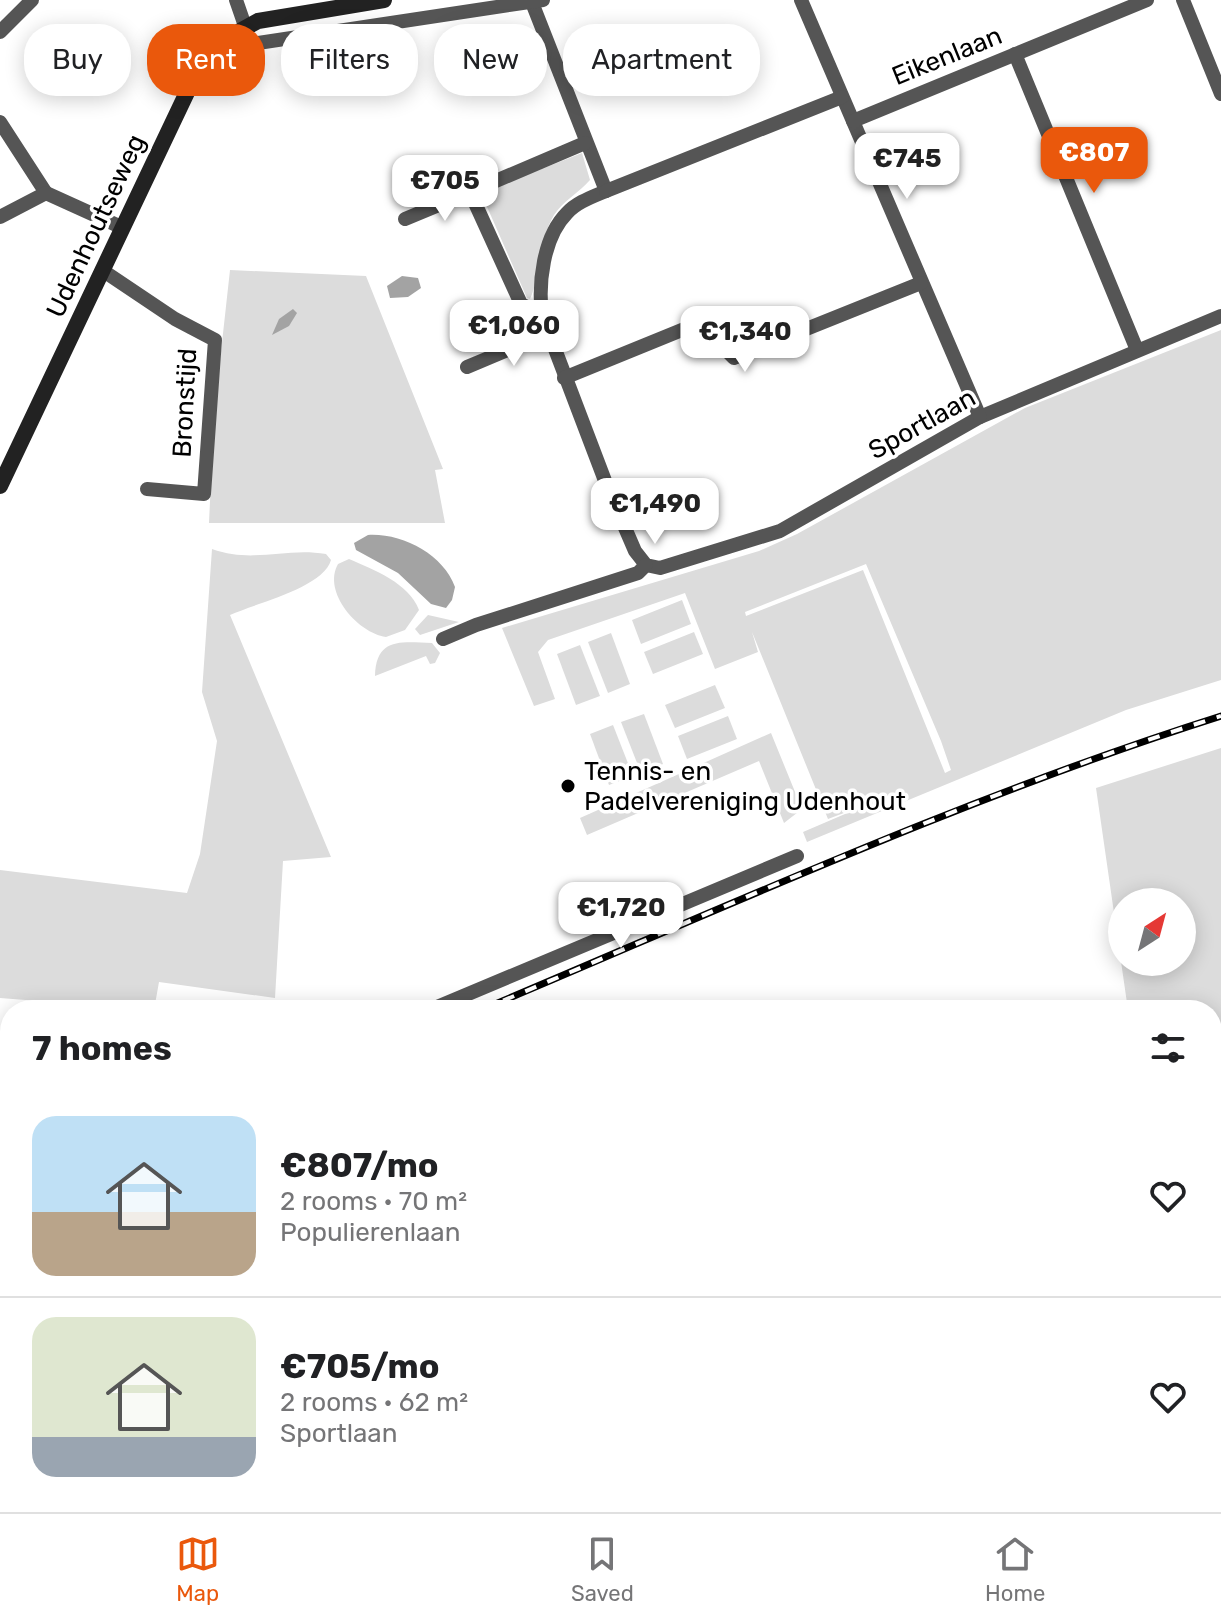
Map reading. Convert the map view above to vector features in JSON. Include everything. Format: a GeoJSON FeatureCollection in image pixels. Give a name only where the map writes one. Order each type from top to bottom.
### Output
{"type":"FeatureCollection","features":[{"type":"Feature","properties":{"kind":"street"},"geometry":{"type":"LineString","coordinates":[[0,32],[32,0]]}},
{"type":"Feature","properties":{"kind":"street"},"geometry":{"type":"LineString","coordinates":[[236,0],[244,24]]}},
{"type":"Feature","properties":{"kind":"street"},"geometry":{"type":"LineString","coordinates":[[255,24],[384,0]]}},
{"type":"Feature","properties":{"kind":"street"},"geometry":{"type":"LineString","coordinates":[[801,0],[980,417]]}},
{"type":"Feature","properties":{"kind":"street","name":"Eikenlaan"},"geometry":{"type":"LineString","coordinates":[[853,121],[1147,0]]}},
{"type":"Feature","properties":{"kind":"street"},"geometry":{"type":"LineString","coordinates":[[1183,0],[1221,94]]}},
{"type":"Feature","properties":{"kind":"street"},"geometry":{"type":"LineString","coordinates":[[379,24],[536,1],[585,143],[606,191]]}},
{"type":"Feature","properties":{"kind":"street"},"geometry":{"type":"LineString","coordinates":[[353,5],[357,24]]}},
{"type":"Feature","properties":{"kind":"street"},"geometry":{"type":"LineString","coordinates":[[1015,54],[1137,350]]}},
{"type":"Feature","properties":{"kind":"street","name":"Udenhoutseweg"},"geometry":{"type":"LineString","coordinates":[[0,486],[184,96]]}},
{"type":"Feature","properties":{"kind":"street"},"geometry":{"type":"LineString","coordinates":[[646,565],[635,551],[546,334],[539,293],[543,266],[555,229],[566,213],[578,204],[606,191],[842,97]]}},
{"type":"Feature","properties":{"kind":"street"},"geometry":{"type":"LineString","coordinates":[[0,122],[46,193],[121,227]]}},
{"type":"Feature","properties":{"kind":"street"},"geometry":{"type":"LineString","coordinates":[[405,219],[585,143]]}},
{"type":"Feature","properties":{"kind":"street"},"geometry":{"type":"LineString","coordinates":[[470,192],[521,304],[542,315]]}},
{"type":"Feature","properties":{"kind":"street"},"geometry":{"type":"LineString","coordinates":[[0,217],[46,193]]}},
{"type":"Feature","properties":{"kind":"street","name":"Bronstijd"},"geometry":{"type":"LineString","coordinates":[[102,270],[175,319],[215,340],[204,494],[147,489]]}},
{"type":"Feature","properties":{"kind":"street"},"geometry":{"type":"LineString","coordinates":[[564,378],[699,323],[734,358],[921,283]]}},
{"type":"Feature","properties":{"kind":"street","name":"Sportlaan"},"geometry":{"type":"LineString","coordinates":[[443,639],[638,573],[646,565],[660,568],[780,531],[980,417],[1221,316]]}},
{"type":"Feature","properties":{"kind":"street"},"geometry":{"type":"LineString","coordinates":[[467,367],[546,334]]}},
{"type":"Feature","properties":{"kind":"street"},"geometry":{"type":"LineString","coordinates":[[454,1000],[797,856]]}},
{"type":"Feature","properties":{"kind":"shaded area"},"geometry":{"type":"Polygon","coordinates":[[[582,153],[590,180],[554,215],[545,236],[534,289],[530,299],[527,298],[481,193],[582,153]]]}},
{"type":"Feature","properties":{"kind":"shaded area"},"geometry":{"type":"Polygon","coordinates":[[[230,270],[366,276],[443,469],[435,470],[445,523],[209,523],[214,415],[230,270]]]}},
{"type":"Feature","properties":{"kind":"shaded area"},"geometry":{"type":"Polygon","coordinates":[[[402,276],[418,278],[421,288],[408,297],[390,298],[387,286],[402,276]]]}},
{"type":"Feature","properties":{"kind":"shaded area"},"geometry":{"type":"Polygon","coordinates":[[[293,309],[297,313],[289,326],[272,335],[279,319],[293,309]]]}},
{"type":"Feature","properties":{"kind":"shaded area"},"geometry":{"type":"Polygon","coordinates":[[[1221,330],[1221,680],[1126,710],[807,842],[803,832],[873,802],[828,819],[752,632],[758,652],[715,669],[685,593],[548,640],[538,652],[555,699],[534,706],[502,628],[759,551],[797,534],[1025,408],[1221,330]],[[866,564],[745,612],[746,616],[863,570],[945,773],[951,770],[866,564]]]}},
{"type":"Feature","properties":{"kind":"shaded area"},"geometry":{"type":"Polygon","coordinates":[[[368,535],[407,542],[441,565],[455,587],[446,608],[431,604],[398,573],[356,550],[354,543],[368,535]]]}},
{"type":"Feature","properties":{"kind":"shaded area"},"geometry":{"type":"Polygon","coordinates":[[[212,549],[242,555],[326,554],[331,560],[316,579],[287,594],[230,615],[331,857],[283,861],[275,998],[159,982],[156,1000],[0,998],[0,870],[187,893],[200,854],[217,741],[202,692],[212,549]]]}},
{"type":"Feature","properties":{"kind":"shaded area"},"geometry":{"type":"Polygon","coordinates":[[[349,559],[390,578],[407,592],[419,610],[405,630],[386,637],[375,634],[354,620],[346,610],[335,587],[334,575],[338,564],[349,559]]]}},
{"type":"Feature","properties":{"kind":"shaded area"},"geometry":{"type":"Polygon","coordinates":[[[682,600],[691,624],[641,644],[632,620],[682,600]]]}},
{"type":"Feature","properties":{"kind":"shaded area"},"geometry":{"type":"Polygon","coordinates":[[[428,615],[459,622],[420,635],[415,629],[428,615]]]}},
{"type":"Feature","properties":{"kind":"shaded area"},"geometry":{"type":"Polygon","coordinates":[[[694,632],[703,654],[653,674],[644,652],[694,632]]]}},
{"type":"Feature","properties":{"kind":"shaded area"},"geometry":{"type":"Polygon","coordinates":[[[611,633],[630,684],[608,693],[588,642],[611,633]]]}},
{"type":"Feature","properties":{"kind":"shaded area"},"geometry":{"type":"Polygon","coordinates":[[[401,643],[432,643],[440,653],[435,663],[430,664],[426,656],[375,676],[376,663],[385,648],[401,643]]]}},
{"type":"Feature","properties":{"kind":"shaded area"},"geometry":{"type":"Polygon","coordinates":[[[580,645],[600,696],[576,705],[557,654],[580,645]]]}},
{"type":"Feature","properties":{"kind":"shaded area"},"geometry":{"type":"Polygon","coordinates":[[[715,685],[725,708],[675,728],[665,705],[715,685]]]}},
{"type":"Feature","properties":{"kind":"shaded area"},"geometry":{"type":"Polygon","coordinates":[[[644,714],[663,764],[641,773],[621,722],[644,714]]]}},
{"type":"Feature","properties":{"kind":"shaded area"},"geometry":{"type":"Polygon","coordinates":[[[728,716],[737,739],[687,759],[678,736],[728,716]]]}},
{"type":"Feature","properties":{"kind":"shaded area"},"geometry":{"type":"Polygon","coordinates":[[[613,725],[633,776],[609,785],[590,734],[613,725]]]}},
{"type":"Feature","properties":{"kind":"shaded area"},"geometry":{"type":"Polygon","coordinates":[[[771,733],[802,809],[784,823],[759,761],[587,835],[580,818],[771,733]]]}},
{"type":"Feature","properties":{"kind":"shaded area"},"geometry":{"type":"Polygon","coordinates":[[[1221,748],[1221,1000],[1127,1000],[1123,976],[1196,976],[1196,888],[1110,888],[1096,788],[1221,748]]]}},
{"type":"Feature","properties":{"kind":"railway"},"geometry":{"type":"LineString","coordinates":[[505,1000],[940,817],[1127,747],[1221,716]]}},
{"type":"Feature","properties":{"kind":"place","name":"Tennis- en Padelvereniging Udenhout"},"geometry":{"type":"Point","coordinates":[568,786]}}]}
